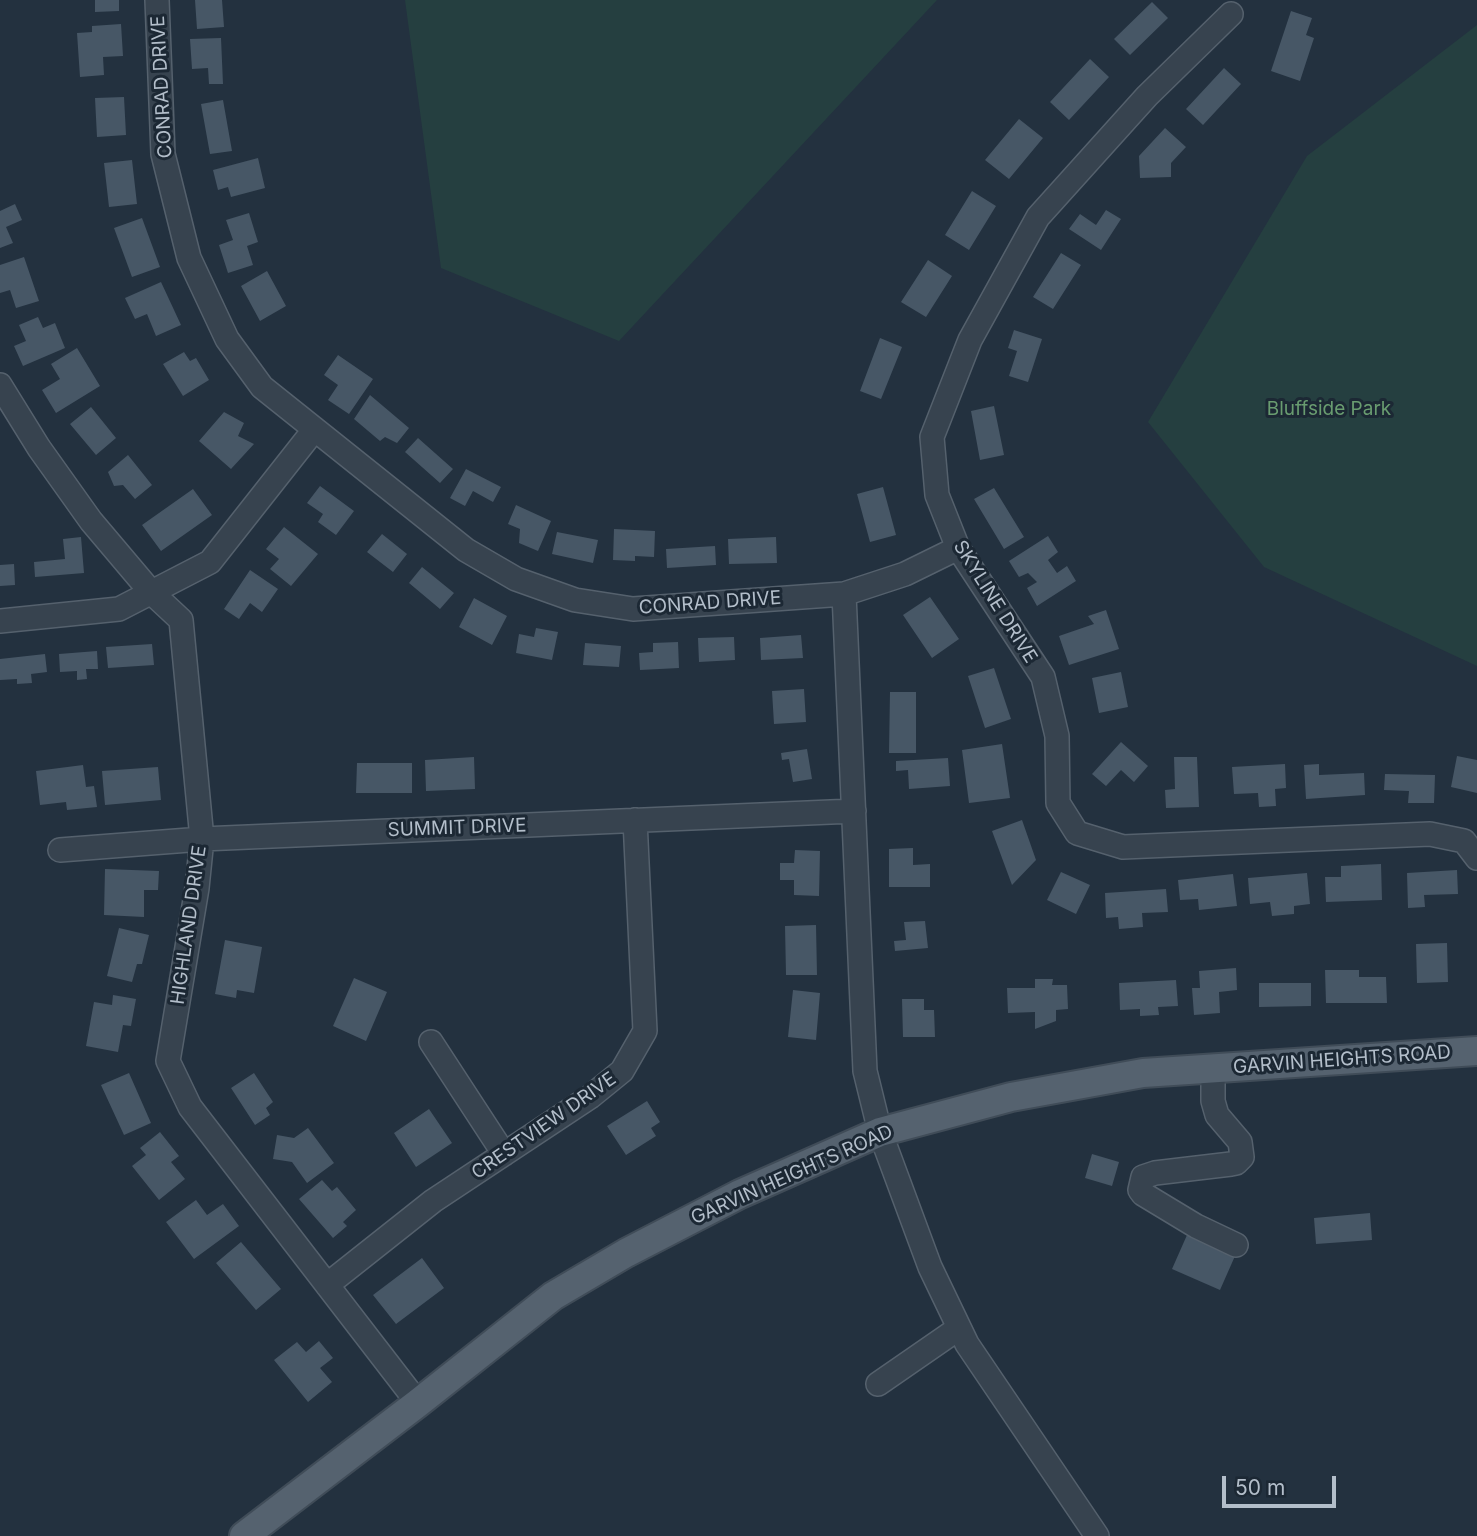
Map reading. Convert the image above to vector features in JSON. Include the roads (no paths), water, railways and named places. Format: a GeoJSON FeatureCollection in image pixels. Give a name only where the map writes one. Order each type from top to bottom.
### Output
{"type":"FeatureCollection","features":[{"type":"Feature","properties":{"kind":"main road","name":"GARVIN HEIGHTS ROAD"},"geometry":{"type":"LineString","coordinates":[[244,1536],[553,1296],[626,1253],[740,1194],[880,1132],[1024,1095],[1143,1073],[1477,1051]]}},
{"type":"Feature","properties":{"kind":"street","name":"CONRAD DRIVE"},"geometry":{"type":"LineString","coordinates":[[158,0],[163,154],[189,258],[228,339],[262,387],[466,550],[516,579],[575,600],[633,609],[844,594],[905,574],[958,548]]}},
{"type":"Feature","properties":{"kind":"street","name":"SKYLINE DRIVE"},"geometry":{"type":"LineString","coordinates":[[1231,14],[1147,96],[1038,217],[970,340],[932,438],[937,495],[958,548],[1043,677],[1058,736],[1058,803],[1077,833],[1123,847],[1430,834],[1464,841],[1477,858]]}},
{"type":"Feature","properties":{"kind":"street","name":"HIGHLAND DRIVE"},"geometry":{"type":"LineString","coordinates":[[0,385],[39,448],[91,521],[151,592],[181,620],[202,839],[197,888],[168,1061],[190,1107],[418,1403]]}},
{"type":"Feature","properties":{"kind":"street"},"geometry":{"type":"LineString","coordinates":[[0,621],[119,610],[210,562],[314,430]]}},
{"type":"Feature","properties":{"kind":"street"},"geometry":{"type":"LineString","coordinates":[[844,594],[865,1071],[880,1132],[930,1267],[967,1344],[1097,1536]]}},
{"type":"Feature","properties":{"kind":"street","name":"SUMMIT DRIVE"},"geometry":{"type":"LineString","coordinates":[[60,850],[202,839],[854,811]]}},
{"type":"Feature","properties":{"kind":"street","name":"CRESTVIEW DRIVE"},"geometry":{"type":"LineString","coordinates":[[327,1285],[433,1201],[590,1097],[622,1071],[645,1031],[635,820]]}},
{"type":"Feature","properties":{"kind":"street"},"geometry":{"type":"LineString","coordinates":[[431,1042],[504,1154]]}},
{"type":"Feature","properties":{"kind":"street"},"geometry":{"type":"LineString","coordinates":[[1213,1068],[1213,1101],[1217,1115],[1240,1142],[1242,1157],[1231,1164],[1155,1173],[1143,1177],[1140,1190],[1196,1226],[1236,1245]]}},
{"type":"Feature","properties":{"kind":"street"},"geometry":{"type":"LineString","coordinates":[[878,1384],[959,1328]]}},
{"type":"Feature","properties":{"kind":"park label","name":"Bluffside Park"},"geometry":{"type":"Point","coordinates":[1329,409]}}]}
